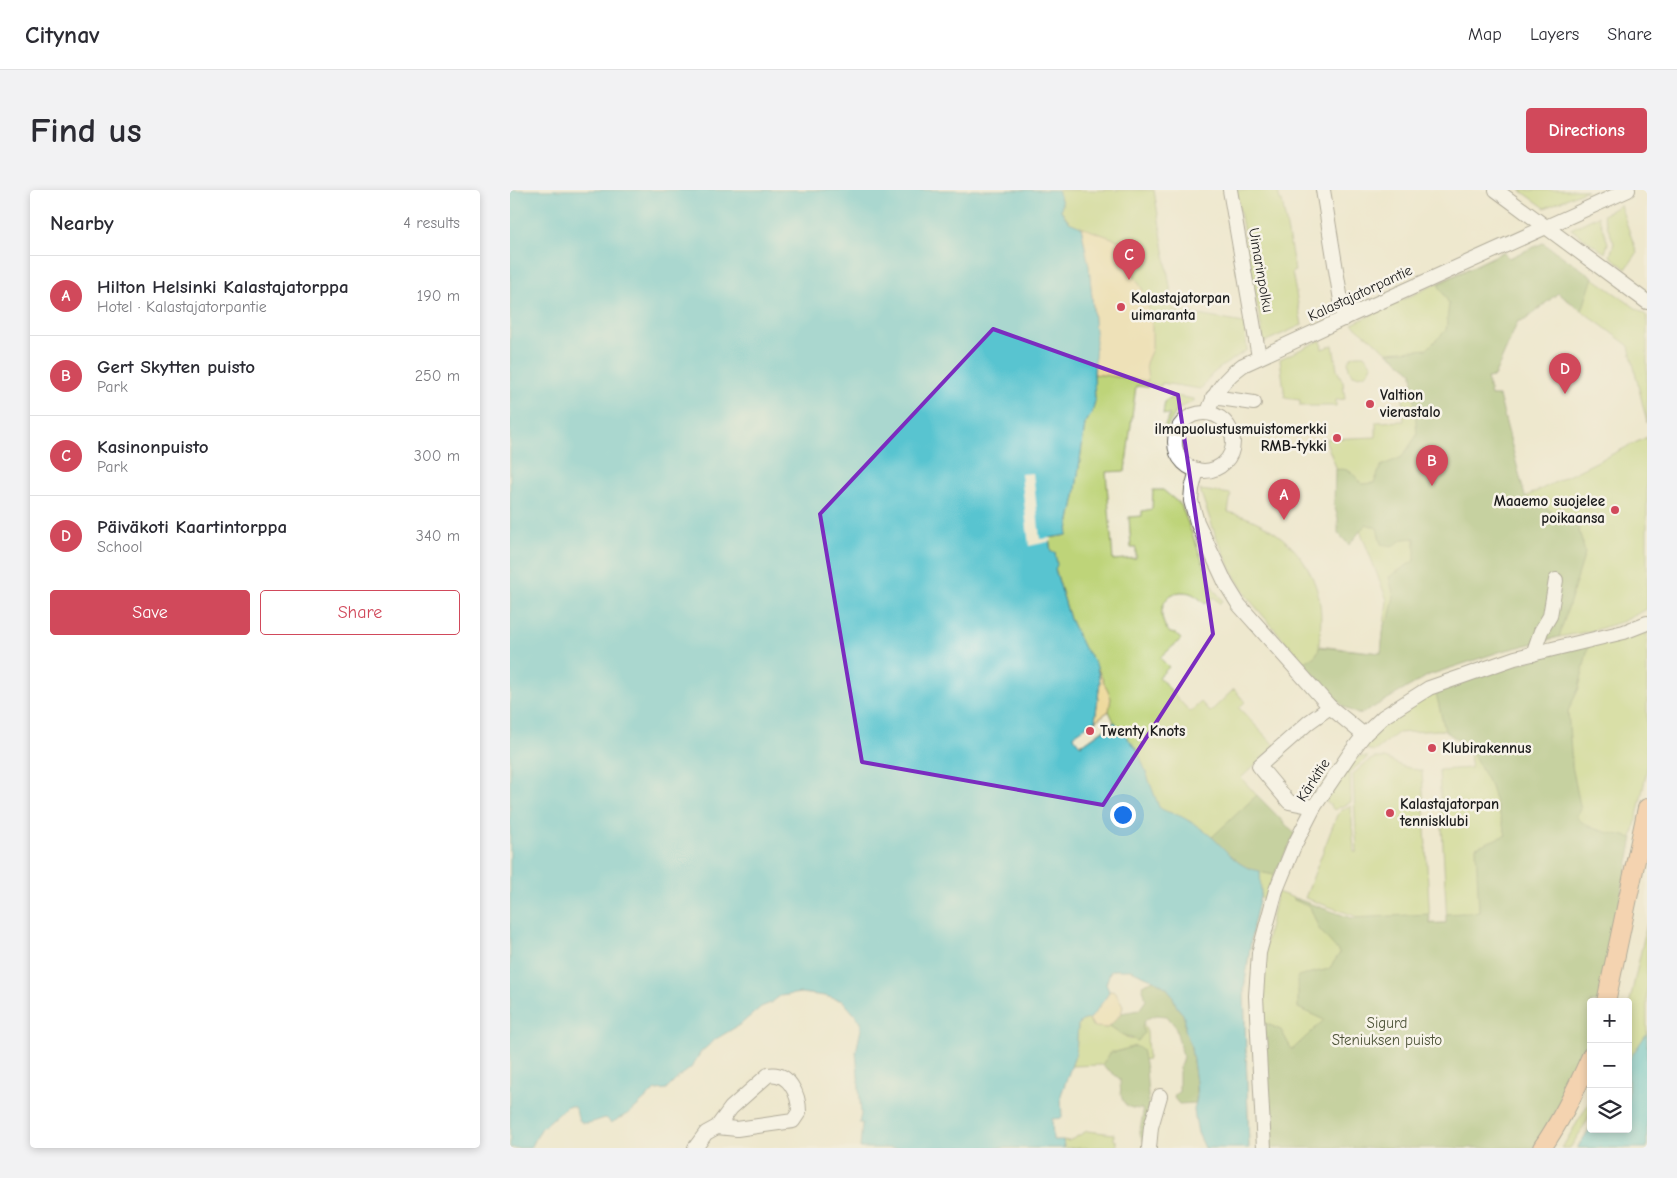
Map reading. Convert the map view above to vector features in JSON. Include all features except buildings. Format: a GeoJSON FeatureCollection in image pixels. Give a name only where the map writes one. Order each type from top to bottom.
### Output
{"type":"FeatureCollection","features":[{"type":"Feature","properties":{"kind":"main road"},"geometry":{"type":"LineString","coordinates":[[1607,998],[1647,808]]}},
{"type":"Feature","properties":{"kind":"main road"},"geometry":{"type":"LineString","coordinates":[[1542,1148],[1557,1126],[1587,1066]]}},
{"type":"Feature","properties":{"kind":"street","name":"Uimarinpolku"},"geometry":{"type":"LineString","coordinates":[[1230,190],[1260,357]]}},
{"type":"Feature","properties":{"kind":"street"},"geometry":{"type":"LineString","coordinates":[[1323,190],[1344,319]]}},
{"type":"Feature","properties":{"kind":"street"},"geometry":{"type":"LineString","coordinates":[[1496,190],[1647,302]]}},
{"type":"Feature","properties":{"kind":"street","name":"Kalastajatorpantie"},"geometry":{"type":"LineString","coordinates":[[1208,412],[1213,397],[1232,373],[1260,357],[1628,190]]}},
{"type":"Feature","properties":{"kind":"street"},"geometry":{"type":"LineString","coordinates":[[1213,397],[1254,403]]}},
{"type":"Feature","properties":{"kind":"street"},"geometry":{"type":"LineString","coordinates":[[1208,412],[1223,419],[1228,425],[1233,440],[1232,449],[1230,456],[1219,467],[1212,470],[1197,470],[1185,464],[1179,457],[1176,450],[1176,434],[1179,427],[1191,415],[1208,412]]}},
{"type":"Feature","properties":{"kind":"street"},"geometry":{"type":"LineString","coordinates":[[1197,470],[1191,501],[1197,522],[1226,584],[1239,605],[1330,707],[1364,734]]}},
{"type":"Feature","properties":{"kind":"street"},"geometry":{"type":"LineString","coordinates":[[1533,654],[1541,631],[1550,616],[1556,580]]}},
{"type":"Feature","properties":{"kind":"street","name":"Kärkitie"},"geometry":{"type":"LineString","coordinates":[[1264,1148],[1256,996],[1259,953],[1276,890],[1294,846],[1314,807],[1364,734],[1383,717],[1429,688],[1533,654],[1624,632],[1647,623]]}},
{"type":"Feature","properties":{"kind":"street"},"geometry":{"type":"LineString","coordinates":[[1314,807],[1289,802],[1259,766],[1309,722],[1330,707]]}},
{"type":"Feature","properties":{"kind":"street"},"geometry":{"type":"LineString","coordinates":[[695,1148],[706,1133],[717,1127],[731,1108],[768,1075],[779,1074],[794,1089],[799,1112],[793,1120],[737,1130],[717,1127]]}},
{"type":"Feature","properties":{"kind":"street"},"geometry":{"type":"LineString","coordinates":[[1149,1148],[1151,1127],[1160,1096]]}},
{"type":"Feature","properties":{"kind":"highlighted area"},"geometry":{"type":"Polygon","coordinates":[[[993,329],[1178,395],[1213,634],[1103,805],[862,762],[820,514],[993,329]]]}},
{"type":"Feature","properties":{"kind":"green space"},"geometry":{"type":"Polygon","coordinates":[[[1058,190],[1154,190],[1174,311],[1244,323],[1247,350],[1211,375],[1201,389],[1162,383],[1161,386],[1148,384],[1148,387],[1136,386],[1125,471],[1106,472],[1113,560],[1136,558],[1136,548],[1131,548],[1129,517],[1142,516],[1142,511],[1152,509],[1153,490],[1163,490],[1181,505],[1213,588],[1223,601],[1220,604],[1214,597],[1205,604],[1190,593],[1181,592],[1168,598],[1164,604],[1162,618],[1170,633],[1176,634],[1181,639],[1160,658],[1169,667],[1159,677],[1190,712],[1201,702],[1210,712],[1234,689],[1245,702],[1239,708],[1275,746],[1241,778],[1295,834],[1276,868],[1266,899],[1264,900],[1260,897],[1253,926],[1244,989],[1249,1148],[1110,804],[1081,743],[1082,745],[1114,722],[1109,711],[1095,721],[1097,694],[1092,658],[1084,649],[1070,619],[1055,568],[1055,552],[1051,552],[1049,538],[1067,535],[1075,496],[1085,424],[1092,413],[1095,401],[1096,341],[1089,266],[1069,222],[1061,211],[1062,203],[1058,190]]]}},
{"type":"Feature","properties":{"kind":"green space"},"geometry":{"type":"Polygon","coordinates":[[[1236,190],[1278,190],[1280,201],[1282,201],[1295,271],[1292,272],[1302,325],[1264,342],[1236,190]]]}},
{"type":"Feature","properties":{"kind":"green space"},"geometry":{"type":"Polygon","coordinates":[[[1520,190],[1587,190],[1545,208],[1520,190]]]}},
{"type":"Feature","properties":{"kind":"green space"},"geometry":{"type":"Polygon","coordinates":[[[1620,205],[1637,253],[1626,269],[1610,256],[1614,243],[1603,215],[1620,205]]]}},
{"type":"Feature","properties":{"kind":"green space"},"geometry":{"type":"Polygon","coordinates":[[[1598,216],[1608,243],[1605,253],[1571,229],[1598,216]]]}},
{"type":"Feature","properties":{"kind":"green space"},"geometry":{"type":"Polygon","coordinates":[[[1543,243],[1647,316],[1647,423],[1629,346],[1558,293],[1525,320],[1518,321],[1494,377],[1487,378],[1491,396],[1499,396],[1525,497],[1647,437],[1647,609],[1624,621],[1592,631],[1502,651],[1429,675],[1367,711],[1358,714],[1344,707],[1247,597],[1234,575],[1215,534],[1200,490],[1231,494],[1228,512],[1261,524],[1289,544],[1300,556],[1316,587],[1320,604],[1319,646],[1381,653],[1387,600],[1325,439],[1376,437],[1376,422],[1404,421],[1403,395],[1414,393],[1412,372],[1352,324],[1503,252],[1509,258],[1543,243]]]}},
{"type":"Feature","properties":{"kind":"green space"},"geometry":{"type":"Polygon","coordinates":[[[1543,243],[1593,277],[1582,311],[1558,293],[1525,320],[1518,321],[1494,377],[1487,378],[1491,396],[1499,396],[1525,497],[1578,526],[1585,553],[1559,637],[1502,651],[1429,675],[1367,711],[1358,714],[1344,707],[1303,662],[1316,655],[1319,647],[1381,653],[1384,624],[1389,619],[1394,597],[1389,577],[1415,560],[1415,538],[1403,539],[1393,546],[1381,544],[1377,528],[1366,524],[1349,545],[1338,533],[1338,518],[1334,505],[1335,470],[1347,470],[1362,484],[1374,483],[1381,466],[1402,457],[1417,435],[1412,372],[1388,352],[1427,349],[1446,330],[1449,304],[1438,284],[1503,252],[1509,258],[1543,243]]]}},
{"type":"Feature","properties":{"kind":"green space"},"geometry":{"type":"Polygon","coordinates":[[[1321,340],[1322,349],[1333,345],[1337,370],[1343,382],[1345,399],[1336,400],[1336,406],[1300,406],[1300,400],[1285,398],[1280,359],[1321,340]]]}},
{"type":"Feature","properties":{"kind":"green space"},"geometry":{"type":"Polygon","coordinates":[[[1356,355],[1364,355],[1372,365],[1369,371],[1359,376],[1353,375],[1349,369],[1348,361],[1356,355]]]}},
{"type":"Feature","properties":{"kind":"green space"},"geometry":{"type":"Polygon","coordinates":[[[1176,396],[1194,399],[1194,401],[1178,409],[1166,429],[1163,429],[1170,415],[1163,414],[1165,401],[1176,396]]]}},
{"type":"Feature","properties":{"kind":"green space","name":"Sigurd Steniuksen puisto"},"geometry":{"type":"Polygon","coordinates":[[[1647,627],[1647,770],[1634,830],[1592,998],[1587,998],[1587,1040],[1533,1148],[1264,1091],[1261,987],[1263,957],[1277,892],[1350,918],[1358,917],[1305,898],[1337,815],[1342,810],[1351,806],[1354,852],[1357,852],[1353,774],[1374,758],[1385,758],[1402,766],[1422,771],[1430,923],[1447,923],[1439,770],[1471,768],[1470,748],[1445,731],[1438,730],[1398,733],[1375,751],[1368,750],[1364,745],[1381,724],[1425,694],[1647,627]]]}},
{"type":"Feature","properties":{"kind":"green space","name":"Sigurd Steniuksen puisto"},"geometry":{"type":"Polygon","coordinates":[[[1589,643],[1579,688],[1568,711],[1572,766],[1581,810],[1576,816],[1595,829],[1633,838],[1600,998],[1587,998],[1587,1045],[1581,1064],[1559,1107],[1533,1148],[1267,1148],[1263,1022],[1281,1030],[1292,1050],[1324,1020],[1298,1008],[1298,976],[1329,969],[1340,953],[1319,929],[1310,907],[1294,900],[1294,898],[1351,918],[1429,914],[1430,924],[1446,923],[1446,914],[1479,912],[1476,847],[1506,835],[1491,787],[1470,748],[1445,731],[1435,689],[1589,643]]]}},
{"type":"Feature","properties":{"kind":"green space"},"geometry":{"type":"Polygon","coordinates":[[[1358,756],[1368,757],[1350,772],[1351,802],[1334,810],[1324,798],[1358,756]]]}},
{"type":"Feature","properties":{"kind":"green space"},"geometry":{"type":"Polygon","coordinates":[[[1257,795],[1295,834],[1274,875],[1249,870],[1230,856],[1212,837],[1257,795]]]}},
{"type":"Feature","properties":{"kind":"green space"},"geometry":{"type":"Polygon","coordinates":[[[1647,924],[1647,1096],[1632,1105],[1632,998],[1647,924]]]}},
{"type":"Feature","properties":{"kind":"green space"},"geometry":{"type":"Polygon","coordinates":[[[1154,980],[1167,988],[1183,1014],[1185,1029],[1191,1047],[1196,1082],[1196,1103],[1179,1104],[1174,1098],[1175,1094],[1179,1092],[1179,1072],[1183,1056],[1175,1026],[1167,1016],[1156,1015],[1146,1019],[1142,1026],[1144,1033],[1138,1041],[1121,1034],[1110,1026],[1121,1013],[1139,1010],[1146,1000],[1142,985],[1154,980]]]}},
{"type":"Feature","properties":{"kind":"green space"},"geometry":{"type":"Polygon","coordinates":[[[1089,1019],[1092,1026],[1107,1028],[1110,1026],[1131,1040],[1143,1023],[1147,1032],[1148,1059],[1143,1060],[1142,1049],[1130,1049],[1114,1053],[1102,1065],[1071,1066],[1076,1053],[1078,1025],[1082,1021],[1089,1019]]]}},
{"type":"Feature","properties":{"kind":"green space"},"geometry":{"type":"Polygon","coordinates":[[[1135,1046],[1142,1049],[1146,1069],[1150,1122],[1145,1142],[1140,1135],[1142,1109],[1126,1105],[1122,1097],[1120,1079],[1102,1065],[1111,1052],[1135,1046]]]}},
{"type":"Feature","properties":{"kind":"green space"},"geometry":{"type":"Polygon","coordinates":[[[1587,1106],[1587,1119],[1581,1130],[1570,1148],[1562,1148],[1587,1106]]]}},
{"type":"Feature","properties":{"kind":"green space"},"geometry":{"type":"Polygon","coordinates":[[[1087,1131],[1114,1134],[1117,1148],[1064,1148],[1063,1140],[1069,1141],[1087,1131]]]}},
{"type":"Feature","properties":{"kind":"sand","name":"Kalastajatorpan uimaranta"},"geometry":{"type":"Polygon","coordinates":[[[1081,227],[1123,242],[1129,255],[1132,272],[1144,292],[1152,319],[1152,349],[1146,363],[1148,381],[1094,374],[1095,337],[1092,300],[1081,227]]]}},
{"type":"Feature","properties":{"kind":"sand"},"geometry":{"type":"Polygon","coordinates":[[[1097,667],[1111,698],[1109,711],[1095,721],[1100,682],[1097,667]]]}},
{"type":"Feature","properties":{"kind":"sand"},"geometry":{"type":"Polygon","coordinates":[[[1109,991],[1116,992],[1123,1007],[1122,1010],[1107,1028],[1094,1027],[1089,1019],[1109,991]]]}},
{"type":"Feature","properties":{"kind":"water"},"geometry":{"type":"Polygon","coordinates":[[[510,190],[1058,190],[1062,203],[1061,211],[1069,222],[1081,227],[1089,266],[1096,341],[1095,401],[1092,413],[1085,424],[1075,496],[1067,535],[1049,538],[1051,552],[1055,552],[1057,565],[1055,569],[1070,619],[1084,648],[1097,667],[1100,682],[1095,721],[1075,734],[1074,737],[1082,745],[1115,722],[1138,751],[1159,807],[1181,816],[1213,838],[1240,863],[1260,871],[1261,893],[1253,926],[1244,989],[1249,1148],[1205,1148],[1198,1133],[1195,1117],[1196,1082],[1191,1047],[1185,1029],[1183,1014],[1167,988],[1131,970],[1114,970],[1110,972],[1106,984],[1109,991],[1107,996],[1091,1018],[1082,1021],[1078,1025],[1076,1053],[1061,1095],[1062,1118],[1052,1119],[1053,1140],[1063,1140],[1064,1148],[860,1148],[862,1123],[859,1123],[861,1114],[856,1052],[861,1022],[843,1001],[825,996],[801,993],[780,996],[771,1003],[761,1007],[741,1024],[716,1039],[701,1052],[691,1068],[667,1089],[655,1090],[631,1112],[611,1123],[606,1118],[583,1123],[578,1118],[573,1106],[567,1106],[541,1129],[531,1148],[510,1148],[510,190]]]}},
{"type":"Feature","properties":{"kind":"water"},"geometry":{"type":"Polygon","coordinates":[[[1647,1033],[1647,1148],[1577,1148],[1587,1133],[1632,1133],[1632,1055],[1647,1033]]]}},
{"type":"Feature","properties":{"kind":"pier"},"geometry":{"type":"Polygon","coordinates":[[[1033,473],[1040,539],[1051,538],[1052,541],[1029,546],[1021,474],[1033,473]]]}},
{"type":"Feature","properties":{"kind":"place","name":"Kasinonpuisto"},"geometry":{"type":"Point","coordinates":[1129,280]}},
{"type":"Feature","properties":{"kind":"place","name":"Kalastajatorpan uimaranta"},"geometry":{"type":"Point","coordinates":[1121,307]}},
{"type":"Feature","properties":{"kind":"place","name":"Päiväkoti Kaartintorppa"},"geometry":{"type":"Point","coordinates":[1565,394]}},
{"type":"Feature","properties":{"kind":"place","name":"Valtion vierastalo"},"geometry":{"type":"Point","coordinates":[1370,404]}},
{"type":"Feature","properties":{"kind":"place","name":"ilmapuolustusmuistomerkki RMB-tykki"},"geometry":{"type":"Point","coordinates":[1337,438]}},
{"type":"Feature","properties":{"kind":"place","name":"Gert Skytten puisto"},"geometry":{"type":"Point","coordinates":[1432,486]}},
{"type":"Feature","properties":{"kind":"place","name":"Maaemo suojelee poikaansa"},"geometry":{"type":"Point","coordinates":[1615,510]}},
{"type":"Feature","properties":{"kind":"place","name":"Hilton Helsinki Kalastajatorppa"},"geometry":{"type":"Point","coordinates":[1284,520]}},
{"type":"Feature","properties":{"kind":"place","name":"Twenty Knots"},"geometry":{"type":"Point","coordinates":[1090,731]}},
{"type":"Feature","properties":{"kind":"place","name":"Klubirakennus"},"geometry":{"type":"Point","coordinates":[1432,748]}},
{"type":"Feature","properties":{"kind":"place","name":"Kalastajatorpan tennisklubi"},"geometry":{"type":"Point","coordinates":[1390,813]}}]}
